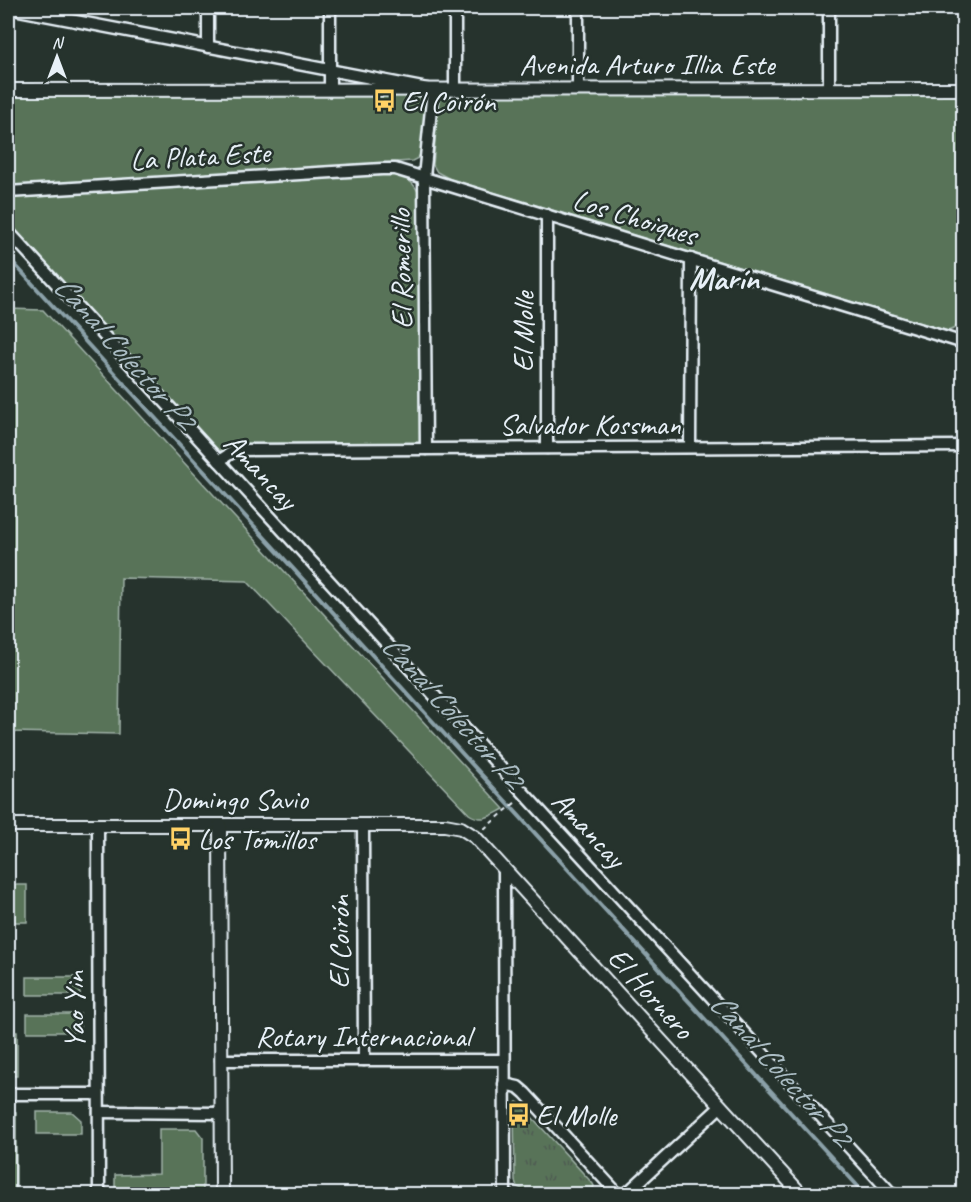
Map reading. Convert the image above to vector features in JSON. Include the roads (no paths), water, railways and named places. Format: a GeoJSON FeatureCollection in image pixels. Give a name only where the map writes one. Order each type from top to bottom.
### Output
{"type":"FeatureCollection","features":[{"type":"Feature","properties":{"kind":"street"},"geometry":{"type":"LineString","coordinates":[[8,8],[432,90]]}},
{"type":"Feature","properties":{"kind":"street"},"geometry":{"type":"LineString","coordinates":[[208,8],[208,47]]}},
{"type":"Feature","properties":{"kind":"street"},"geometry":{"type":"LineString","coordinates":[[330,8],[330,90]]}},
{"type":"Feature","properties":{"kind":"street"},"geometry":{"type":"LineString","coordinates":[[455,8],[456,90]]}},
{"type":"Feature","properties":{"kind":"street"},"geometry":{"type":"LineString","coordinates":[[578,8],[578,89]]}},
{"type":"Feature","properties":{"kind":"street"},"geometry":{"type":"LineString","coordinates":[[829,8],[829,89]]}},
{"type":"Feature","properties":{"kind":"street","name":"Avenida Arturo Illia Este"},"geometry":{"type":"LineString","coordinates":[[8,90],[963,89]]}},
{"type":"Feature","properties":{"kind":"street","name":"El Romerillo"},"geometry":{"type":"LineString","coordinates":[[426,449],[424,177],[432,90]]}},
{"type":"Feature","properties":{"kind":"street","name":"Los Choiques"},"geometry":{"type":"LineString","coordinates":[[395,170],[963,341]]}},
{"type":"Feature","properties":{"kind":"street","name":"La Plata Este"},"geometry":{"type":"LineString","coordinates":[[8,192],[395,170]]}},
{"type":"Feature","properties":{"kind":"street","name":"El Molle"},"geometry":{"type":"LineString","coordinates":[[547,215],[547,448]]}},
{"type":"Feature","properties":{"kind":"street","name":"Amancay"},"geometry":{"type":"LineString","coordinates":[[8,231],[892,1194]]}},
{"type":"Feature","properties":{"kind":"street"},"geometry":{"type":"LineString","coordinates":[[690,447],[691,259]]}},
{"type":"Feature","properties":{"kind":"street","name":"Salvador Kossman"},"geometry":{"type":"LineString","coordinates":[[219,461],[238,450],[963,446]]}},
{"type":"Feature","properties":{"kind":"street","name":"Domingo Savio"},"geometry":{"type":"LineString","coordinates":[[8,825],[445,825],[461,828]]}},
{"type":"Feature","properties":{"kind":"street","name":"Yao Yin"},"geometry":{"type":"LineString","coordinates":[[98,825],[99,1194]]}},
{"type":"Feature","properties":{"kind":"street"},"geometry":{"type":"LineString","coordinates":[[220,825],[222,1194]]}},
{"type":"Feature","properties":{"kind":"street","name":"El Coirón"},"geometry":{"type":"LineString","coordinates":[[363,825],[364,1060]]}},
{"type":"Feature","properties":{"kind":"street","name":"El Hornero"},"geometry":{"type":"LineString","coordinates":[[461,828],[475,837],[801,1194]]}},
{"type":"Feature","properties":{"kind":"street"},"geometry":{"type":"LineString","coordinates":[[504,869],[505,1194]]}},
{"type":"Feature","properties":{"kind":"street","name":"Rotary Internacional"},"geometry":{"type":"LineString","coordinates":[[221,1060],[504,1060]]}},
{"type":"Feature","properties":{"kind":"street"},"geometry":{"type":"LineString","coordinates":[[504,1084],[518,1088],[525,1093],[618,1194]]}},
{"type":"Feature","properties":{"kind":"street"},"geometry":{"type":"LineString","coordinates":[[8,1094],[98,1094]]}},
{"type":"Feature","properties":{"kind":"street"},"geometry":{"type":"LineString","coordinates":[[626,1194],[721,1106]]}},
{"type":"Feature","properties":{"kind":"street"},"geometry":{"type":"LineString","coordinates":[[99,1112],[221,1113]]}},
{"type":"Feature","properties":{"kind":"waterway","name":"Canal Colector P2"},"geometry":{"type":"LineString","coordinates":[[8,257],[865,1194]]}},
{"type":"Feature","properties":{"kind":"place","name":"El Coirón"},"geometry":{"type":"Point","coordinates":[384,101]}},
{"type":"Feature","properties":{"kind":"place","name":"Los Tomillos"},"geometry":{"type":"Point","coordinates":[180,839]}},
{"type":"Feature","properties":{"kind":"place","name":"El Molle"},"geometry":{"type":"Point","coordinates":[518,1115]}},
{"type":"Feature","properties":{"kind":"district","name":"Marín"},"geometry":{"type":"Point","coordinates":[724,278]}}]}
